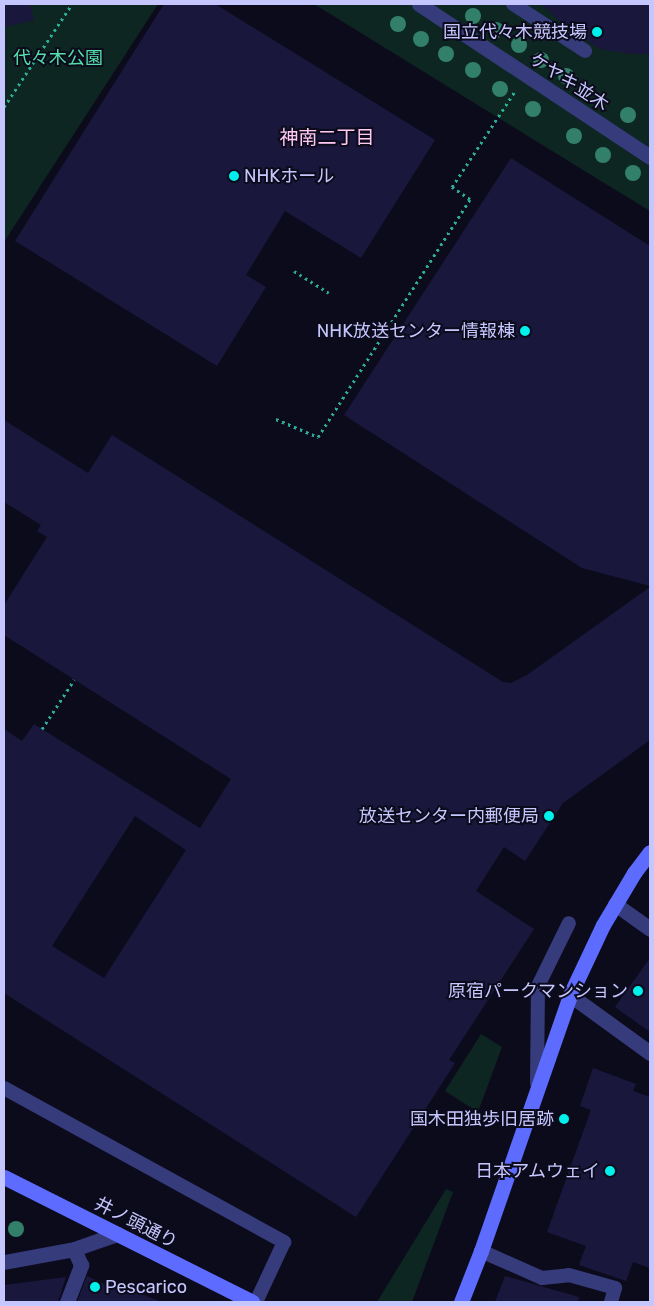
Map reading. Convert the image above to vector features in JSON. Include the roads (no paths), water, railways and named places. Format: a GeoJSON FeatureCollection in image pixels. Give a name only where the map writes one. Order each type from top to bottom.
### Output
{"type":"FeatureCollection","features":[{"type":"Feature","properties":{"kind":"street","name":"ケヤキ並木"},"geometry":{"type":"LineString","coordinates":[[419,4],[650,157]]}},
{"type":"Feature","properties":{"kind":"street"},"geometry":{"type":"LineString","coordinates":[[461,1302],[481,1251],[570,995],[615,904],[649,856]]}},
{"type":"Feature","properties":{"kind":"street"},"geometry":{"type":"LineString","coordinates":[[615,904],[650,929]]}},
{"type":"Feature","properties":{"kind":"street"},"geometry":{"type":"LineString","coordinates":[[570,995],[650,1053]]}},
{"type":"Feature","properties":{"kind":"street","name":"井ノ頭通り"},"geometry":{"type":"LineString","coordinates":[[4,1178],[252,1302]]}},
{"type":"Feature","properties":{"kind":"street"},"geometry":{"type":"LineString","coordinates":[[4,1262],[74,1250],[117,1234]]}},
{"type":"Feature","properties":{"kind":"street"},"geometry":{"type":"LineString","coordinates":[[67,1302],[81,1265],[74,1250]]}},
{"type":"Feature","properties":{"kind":"lane"},"geometry":{"type":"LineString","coordinates":[[513,4],[585,51]]}},
{"type":"Feature","properties":{"kind":"lane"},"geometry":{"type":"LineString","coordinates":[[537,1089],[538,986],[569,923]]}},
{"type":"Feature","properties":{"kind":"lane"},"geometry":{"type":"LineString","coordinates":[[4,1088],[284,1242],[256,1302]]}},
{"type":"Feature","properties":{"kind":"lane"},"geometry":{"type":"LineString","coordinates":[[481,1251],[542,1278],[569,1275],[615,1288],[611,1302]]}},
{"type":"Feature","properties":{"kind":"place","name":"国立代々木競技場"},"geometry":{"type":"Point","coordinates":[597,32]}},
{"type":"Feature","properties":{"kind":"place","name":"NHKホール"},"geometry":{"type":"Point","coordinates":[234,176]}},
{"type":"Feature","properties":{"kind":"place","name":"NHK放送センター情報棟"},"geometry":{"type":"Point","coordinates":[525,331]}},
{"type":"Feature","properties":{"kind":"place","name":"放送センター内郵便局"},"geometry":{"type":"Point","coordinates":[549,816]}},
{"type":"Feature","properties":{"kind":"place","name":"原宿パークマンション"},"geometry":{"type":"Point","coordinates":[638,991]}},
{"type":"Feature","properties":{"kind":"place","name":"国木田独歩旧居跡"},"geometry":{"type":"Point","coordinates":[564,1119]}},
{"type":"Feature","properties":{"kind":"place","name":"日本アムウェイ"},"geometry":{"type":"Point","coordinates":[610,1171]}},
{"type":"Feature","properties":{"kind":"place","name":"Pescarico"},"geometry":{"type":"Point","coordinates":[95,1287]}},
{"type":"Feature","properties":{"kind":"district","name":"神南二丁目"},"geometry":{"type":"Point","coordinates":[327,138]}},
{"type":"Feature","properties":{"kind":"park label","name":"代々木公園"},"geometry":{"type":"Point","coordinates":[58,58]}}]}
